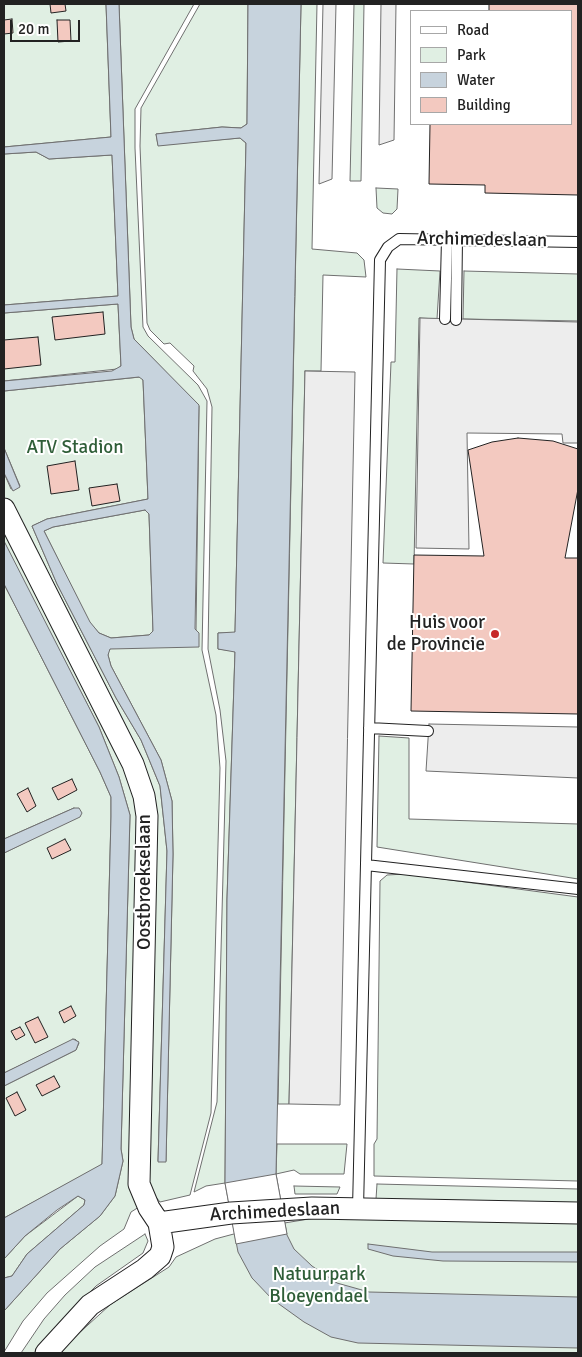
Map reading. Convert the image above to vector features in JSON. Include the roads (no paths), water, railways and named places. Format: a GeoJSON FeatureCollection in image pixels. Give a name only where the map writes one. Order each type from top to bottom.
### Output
{"type":"FeatureCollection","features":[{"type":"Feature","properties":{"kind":"street","name":"Oostbroekselaan"},"geometry":{"type":"LineString","coordinates":[[4,509],[133,764],[144,796],[147,816],[139,1184],[149,1208],[158,1223]]}},
{"type":"Feature","properties":{"kind":"street","name":"Archimedeslaan"},"geometry":{"type":"LineString","coordinates":[[158,1223],[231,1213],[283,1209],[358,1208],[578,1213]]}},
{"type":"Feature","properties":{"kind":"street"},"geometry":{"type":"LineString","coordinates":[[46,1353],[51,1345],[90,1305],[145,1269],[160,1256],[164,1247],[158,1223]]}},
{"type":"Feature","properties":{"kind":"lane","name":"Archimedeslaan"},"geometry":{"type":"LineString","coordinates":[[369,728],[379,265],[388,246],[399,239],[578,242]]}},
{"type":"Feature","properties":{"kind":"lane"},"geometry":{"type":"LineString","coordinates":[[445,319],[452,239]]}},
{"type":"Feature","properties":{"kind":"lane"},"geometry":{"type":"LineString","coordinates":[[452,239],[456,320]]}},
{"type":"Feature","properties":{"kind":"lane"},"geometry":{"type":"LineString","coordinates":[[358,1208],[369,728],[428,731]]}},
{"type":"Feature","properties":{"kind":"lane"},"geometry":{"type":"LineString","coordinates":[[366,865],[578,888]]}},
{"type":"Feature","properties":{"kind":"water"},"geometry":{"type":"Polygon","coordinates":[[[106,4],[119,4],[131,327],[134,339],[199,405],[195,629],[199,633],[199,647],[110,649],[108,655],[111,666],[161,760],[172,801],[173,854],[166,1162],[158,1162],[167,851],[160,786],[141,740],[116,698],[57,584],[32,526],[47,519],[148,499],[143,380],[139,377],[4,391],[4,381],[112,371],[121,366],[118,304],[4,313],[4,305],[118,296],[112,155],[49,159],[36,152],[4,154],[4,147],[111,137],[106,4]],[[145,510],[53,527],[44,531],[90,622],[99,633],[111,638],[149,635],[153,631],[149,514],[145,510]]]}},
{"type":"Feature","properties":{"kind":"water"},"geometry":{"type":"Polygon","coordinates":[[[248,4],[301,4],[276,1174],[287,1235],[294,1249],[312,1266],[337,1283],[369,1292],[578,1297],[578,1348],[358,1343],[331,1337],[304,1322],[272,1299],[252,1278],[238,1252],[225,1183],[227,899],[235,652],[218,649],[218,633],[235,632],[246,143],[240,138],[158,146],[156,134],[222,127],[241,128],[247,124],[248,4]]]}},
{"type":"Feature","properties":{"kind":"water"},"geometry":{"type":"Polygon","coordinates":[[[4,448],[20,487],[13,491],[4,473],[4,448]]]}},
{"type":"Feature","properties":{"kind":"water"},"geometry":{"type":"Polygon","coordinates":[[[4,541],[99,727],[119,777],[130,815],[121,1149],[123,1161],[115,1196],[100,1216],[60,1249],[4,1311],[4,1278],[12,1276],[27,1254],[84,1205],[85,1200],[78,1196],[57,1210],[25,1236],[4,1259],[4,1218],[102,1164],[111,797],[4,584],[4,541]]]}},
{"type":"Feature","properties":{"kind":"water"},"geometry":{"type":"Polygon","coordinates":[[[74,808],[79,808],[82,813],[80,817],[4,853],[4,839],[74,808]]]}},
{"type":"Feature","properties":{"kind":"water"},"geometry":{"type":"Polygon","coordinates":[[[73,1039],[79,1042],[76,1050],[4,1086],[4,1073],[73,1039]]]}},
{"type":"Feature","properties":{"kind":"water"},"geometry":{"type":"Polygon","coordinates":[[[368,1244],[432,1252],[578,1252],[578,1262],[443,1261],[393,1256],[368,1249],[368,1244]]]}},
{"type":"Feature","properties":{"kind":"place","name":"Huis voor de Provincie"},"geometry":{"type":"Point","coordinates":[495,634]}},
{"type":"Feature","properties":{"kind":"park label","name":"ATV Stadion"},"geometry":{"type":"Point","coordinates":[75,448]}},
{"type":"Feature","properties":{"kind":"park label","name":"Natuurpark Bloeyendael"},"geometry":{"type":"Point","coordinates":[319,1286]}}]}
